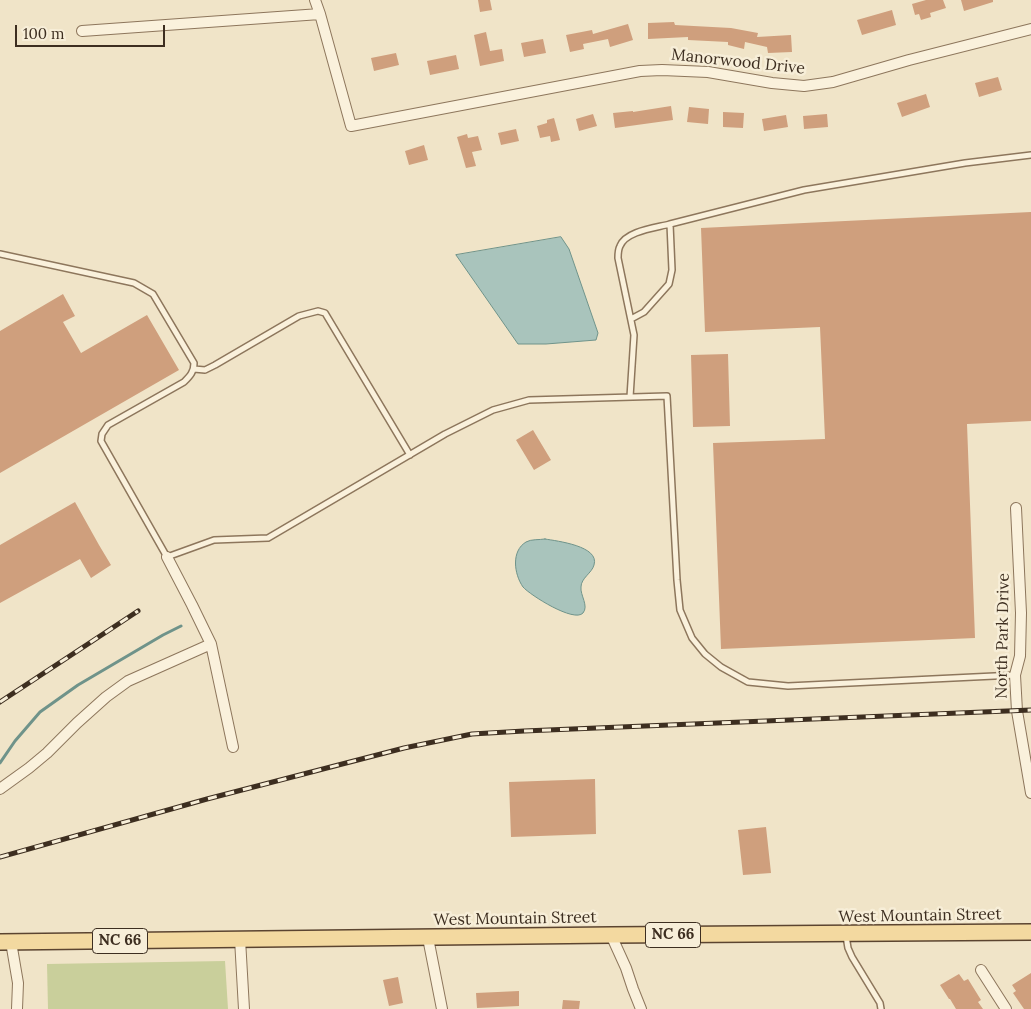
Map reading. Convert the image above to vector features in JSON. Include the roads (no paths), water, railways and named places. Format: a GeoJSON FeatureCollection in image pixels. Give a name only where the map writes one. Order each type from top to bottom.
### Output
{"type":"FeatureCollection","features":[{"type":"Feature","properties":{"kind":"main road","name":"West Mountain Street"},"geometry":{"type":"LineString","coordinates":[[5,942],[1031,932]]}},
{"type":"Feature","properties":{"kind":"street"},"geometry":{"type":"LineString","coordinates":[[82,31],[320,14],[315,0]]}},
{"type":"Feature","properties":{"kind":"street","name":"Manorwood Drive"},"geometry":{"type":"LineString","coordinates":[[320,14],[351,126],[640,71],[708,72],[772,84],[804,86],[833,82],[909,60],[1031,30]]}},
{"type":"Feature","properties":{"kind":"street","name":"North Park Drive"},"geometry":{"type":"LineString","coordinates":[[1016,508],[1021,613],[1020,656],[1015,675],[1017,711],[1031,793]]}},
{"type":"Feature","properties":{"kind":"street"},"geometry":{"type":"LineString","coordinates":[[167,557],[211,644],[233,747]]}},
{"type":"Feature","properties":{"kind":"street"},"geometry":{"type":"LineString","coordinates":[[0,789],[30,768],[77,723],[128,681],[211,644]]}},
{"type":"Feature","properties":{"kind":"street"},"geometry":{"type":"LineString","coordinates":[[611,935],[626,968],[632,989],[641,1009]]}},
{"type":"Feature","properties":{"kind":"street"},"geometry":{"type":"LineString","coordinates":[[428,938],[442,1009]]}},
{"type":"Feature","properties":{"kind":"street"},"geometry":{"type":"LineString","coordinates":[[240,939],[244,1009]]}},
{"type":"Feature","properties":{"kind":"street"},"geometry":{"type":"LineString","coordinates":[[5,942],[18,983],[18,1009]]}},
{"type":"Feature","properties":{"kind":"street"},"geometry":{"type":"LineString","coordinates":[[981,970],[1006,1009]]}},
{"type":"Feature","properties":{"kind":"lane"},"geometry":{"type":"LineString","coordinates":[[630,397],[634,335],[618,258],[619,247],[629,236],[804,190],[965,163],[1031,155]]}},
{"type":"Feature","properties":{"kind":"lane"},"geometry":{"type":"LineString","coordinates":[[631,319],[644,312],[669,284],[672,270],[670,224]]}},
{"type":"Feature","properties":{"kind":"lane"},"geometry":{"type":"LineString","coordinates":[[0,254],[134,283],[144,288],[153,294],[194,362],[194,369],[184,382],[108,425],[102,434],[101,441],[167,557],[214,540],[268,538],[445,434],[493,410],[529,400],[666,396],[680,610],[692,638],[705,654],[721,667],[748,682],[788,686],[1015,675]]}},
{"type":"Feature","properties":{"kind":"lane"},"geometry":{"type":"LineString","coordinates":[[194,369],[205,370],[299,316],[318,311],[325,314],[410,455]]}},
{"type":"Feature","properties":{"kind":"lane"},"geometry":{"type":"LineString","coordinates":[[846,934],[848,948],[880,1003],[881,1009]]}},
{"type":"Feature","properties":{"kind":"water"},"geometry":{"type":"Polygon","coordinates":[[[561,237],[569,249],[598,333],[596,340],[518,344],[456,255],[561,237]]]}},
{"type":"Feature","properties":{"kind":"water"},"geometry":{"type":"Polygon","coordinates":[[[545,539],[567,543],[591,553],[594,565],[581,584],[585,604],[583,613],[578,615],[571,614],[552,607],[527,591],[520,582],[516,569],[518,551],[528,541],[545,539]]]}},
{"type":"Feature","properties":{"kind":"waterway"},"geometry":{"type":"LineString","coordinates":[[0,763],[15,741],[40,712],[78,685],[181,626]]}},
{"type":"Feature","properties":{"kind":"railway"},"geometry":{"type":"LineString","coordinates":[[0,702],[138,611]]}},
{"type":"Feature","properties":{"kind":"railway"},"geometry":{"type":"LineString","coordinates":[[0,857],[207,799],[404,748],[472,734],[1031,710]]}}]}
